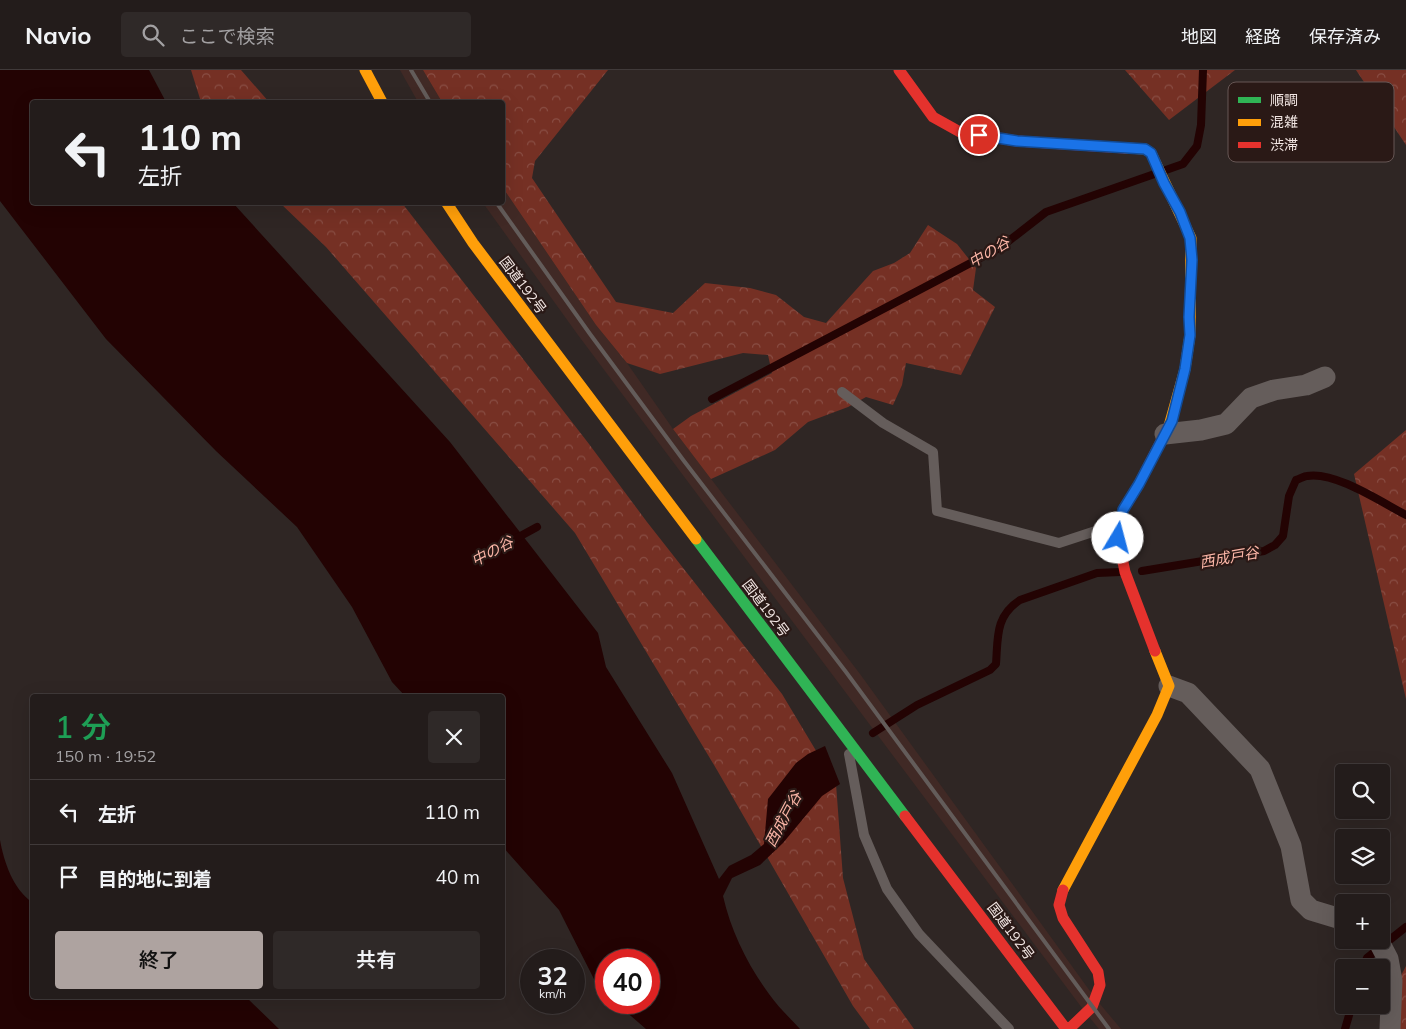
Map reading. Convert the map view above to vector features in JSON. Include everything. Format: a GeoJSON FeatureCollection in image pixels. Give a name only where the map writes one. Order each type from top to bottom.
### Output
{"type":"FeatureCollection","features":[{"type":"Feature","properties":{"kind":"main road"},"geometry":{"type":"LineString","coordinates":[[364,70],[381,100]]}},
{"type":"Feature","properties":{"kind":"main road"},"geometry":{"type":"LineString","coordinates":[[898,70],[933,117],[960,132],[1017,141],[1145,149],[1151,153],[1164,183],[1180,212],[1190,238],[1192,260],[1190,335],[1185,369],[1172,421],[1123,510],[1118,538],[1125,572],[1169,686],[1157,715],[1064,890],[1059,905],[1063,918],[1098,972],[1100,985],[1092,1007],[1068,1029]]}},
{"type":"Feature","properties":{"kind":"main road","name":"国道192号"},"geometry":{"type":"LineString","coordinates":[[448,205],[555,354],[1068,1029]]}},
{"type":"Feature","properties":{"kind":"street"},"geometry":{"type":"LineString","coordinates":[[1166,434],[1201,430],[1226,424],[1250,398],[1274,390],[1306,385],[1325,377]]}},
{"type":"Feature","properties":{"kind":"street"},"geometry":{"type":"LineString","coordinates":[[1169,686],[1188,692],[1260,769],[1291,846],[1301,900],[1311,910],[1335,917]]}},
{"type":"Feature","properties":{"kind":"street"},"geometry":{"type":"LineString","coordinates":[[1383,949],[1388,959],[1392,981],[1390,1029]]}},
{"type":"Feature","properties":{"kind":"lane"},"geometry":{"type":"LineString","coordinates":[[842,392],[883,422],[933,452],[937,511],[1059,544],[1121,523]]}},
{"type":"Feature","properties":{"kind":"lane"},"geometry":{"type":"LineString","coordinates":[[846,737],[864,835],[886,889],[919,934],[1008,1029]]}},
{"type":"Feature","properties":{"kind":"shaded area"},"geometry":{"type":"Polygon","coordinates":[[[400,70],[423,70],[441,100],[417,100],[400,70]]]}},
{"type":"Feature","properties":{"kind":"shaded area"},"geometry":{"type":"Polygon","coordinates":[[[505,191],[596,325],[627,363],[673,429],[860,674],[1095,998],[1121,1029],[1099,1029],[1085,1012],[578,335],[484,205],[505,205],[505,191]]]}},
{"type":"Feature","properties":{"kind":"green space"},"geometry":{"type":"Polygon","coordinates":[[[191,70],[241,70],[267,100],[200,100],[191,70]]]}},
{"type":"Feature","properties":{"kind":"green space"},"geometry":{"type":"Polygon","coordinates":[[[423,70],[608,70],[535,161],[532,178],[616,302],[673,313],[705,283],[750,288],[776,295],[804,317],[826,323],[873,271],[894,263],[910,253],[928,225],[957,244],[976,268],[973,290],[995,307],[961,375],[906,363],[902,385],[893,405],[866,397],[848,407],[808,422],[775,450],[711,479],[673,429],[691,416],[772,373],[768,355],[743,353],[660,374],[627,363],[596,325],[505,191],[505,100],[441,100],[423,70]]]}},
{"type":"Feature","properties":{"kind":"green space"},"geometry":{"type":"Polygon","coordinates":[[[1125,70],[1235,70],[1169,120],[1125,70]]]}},
{"type":"Feature","properties":{"kind":"green space"},"geometry":{"type":"Polygon","coordinates":[[[1356,70],[1406,70],[1406,145],[1394,127],[1394,82],[1364,82],[1356,70]]]}},
{"type":"Feature","properties":{"kind":"green space"},"geometry":{"type":"Polygon","coordinates":[[[282,205],[404,205],[782,694],[836,784],[843,878],[864,959],[914,1029],[870,1029],[853,1006],[717,770],[575,533],[326,247],[282,205]]]}},
{"type":"Feature","properties":{"kind":"green space"},"geometry":{"type":"Polygon","coordinates":[[[1406,430],[1406,699],[1354,474],[1406,430]]]}},
{"type":"Feature","properties":{"kind":"green space"},"geometry":{"type":"Polygon","coordinates":[[[1406,966],[1406,1029],[1400,1029],[1392,993],[1406,966]]]}},
{"type":"Feature","properties":{"kind":"water"},"geometry":{"type":"Polygon","coordinates":[[[0,70],[149,70],[165,100],[30,100],[30,205],[235,205],[450,442],[598,633],[606,667],[672,773],[719,879],[729,866],[751,855],[764,844],[768,799],[796,763],[808,754],[825,746],[840,784],[822,796],[783,843],[760,865],[732,878],[723,896],[735,934],[754,971],[780,1008],[800,1029],[646,1029],[629,1014],[660,1014],[660,949],[595,949],[595,981],[585,961],[585,949],[579,949],[559,910],[505,849],[505,694],[403,694],[392,682],[352,607],[297,527],[216,451],[106,339],[0,201],[0,70]]]}},
{"type":"Feature","properties":{"kind":"water"},"geometry":{"type":"Polygon","coordinates":[[[0,840],[10,874],[25,897],[30,901],[30,999],[248,999],[279,1029],[0,1029],[0,840]]]}},
{"type":"Feature","properties":{"kind":"waterway","name":"中の谷"},"geometry":{"type":"LineString","coordinates":[[712,399],[1001,247],[1046,212],[1183,164],[1197,146],[1201,125],[1203,70]]}},
{"type":"Feature","properties":{"kind":"waterway","name":"西成戸谷"},"geometry":{"type":"LineString","coordinates":[[1142,571],[1264,551],[1275,545],[1283,536],[1289,496],[1296,480],[1306,476],[1331,478],[1344,483],[1406,515]]}},
{"type":"Feature","properties":{"kind":"waterway","name":"中の谷"},"geometry":{"type":"LineString","coordinates":[[515,539],[537,527]]}},
{"type":"Feature","properties":{"kind":"waterway","name":"西成戸谷"},"geometry":{"type":"LineString","coordinates":[[873,733],[917,705],[990,670],[996,664],[999,628],[1002,620],[1012,606],[1020,600],[1097,573],[1120,572]]}},
{"type":"Feature","properties":{"kind":"waterway"},"geometry":{"type":"LineString","coordinates":[[1367,959],[1406,927]]}},
{"type":"Feature","properties":{"kind":"waterway"},"geometry":{"type":"LineString","coordinates":[[1345,1029],[1349,1014]]}},
{"type":"Feature","properties":{"kind":"railway"},"geometry":{"type":"LineString","coordinates":[[411,70],[429,100]]}},
{"type":"Feature","properties":{"kind":"railway"},"geometry":{"type":"LineString","coordinates":[[498,205],[684,461],[846,672],[1109,1029]]}},
{"type":"Feature","properties":{"kind":"traffic: fast"},"geometry":{"type":"LineString","coordinates":[[696,539],[905,816]]}},
{"type":"Feature","properties":{"kind":"traffic: slow"},"geometry":{"type":"LineString","coordinates":[[365,70],[381,100]]}},
{"type":"Feature","properties":{"kind":"traffic: slow"},"geometry":{"type":"LineString","coordinates":[[1125,148],[1145,149],[1151,153],[1191,238],[1190,335],[1185,369],[1169,426]]}},
{"type":"Feature","properties":{"kind":"traffic: slow"},"geometry":{"type":"LineString","coordinates":[[448,205],[473,243],[696,539]]}},
{"type":"Feature","properties":{"kind":"traffic: slow"},"geometry":{"type":"LineString","coordinates":[[1063,890],[1157,715],[1169,686],[1155,651]]}},
{"type":"Feature","properties":{"kind":"traffic: jam"},"geometry":{"type":"LineString","coordinates":[[899,70],[933,117],[960,132],[1017,141],[1125,148]]}},
{"type":"Feature","properties":{"kind":"traffic: jam"},"geometry":{"type":"LineString","coordinates":[[1155,651],[1125,572],[1118,538],[1123,510],[1139,484],[1169,426]]}},
{"type":"Feature","properties":{"kind":"traffic: jam"},"geometry":{"type":"LineString","coordinates":[[905,816],[1066,1029]]}},
{"type":"Feature","properties":{"kind":"traffic: jam"},"geometry":{"type":"LineString","coordinates":[[1063,890],[1059,905],[1063,918],[1098,972],[1100,985],[1092,1007],[1069,1029]]}},
{"type":"Feature","properties":{"kind":"route"},"geometry":{"type":"LineString","coordinates":[[979,135],[1017,141],[1145,149],[1151,153],[1164,183],[1180,212],[1190,238],[1192,260],[1190,335],[1185,369],[1172,421],[1123,510],[1118,538]]}}]}
